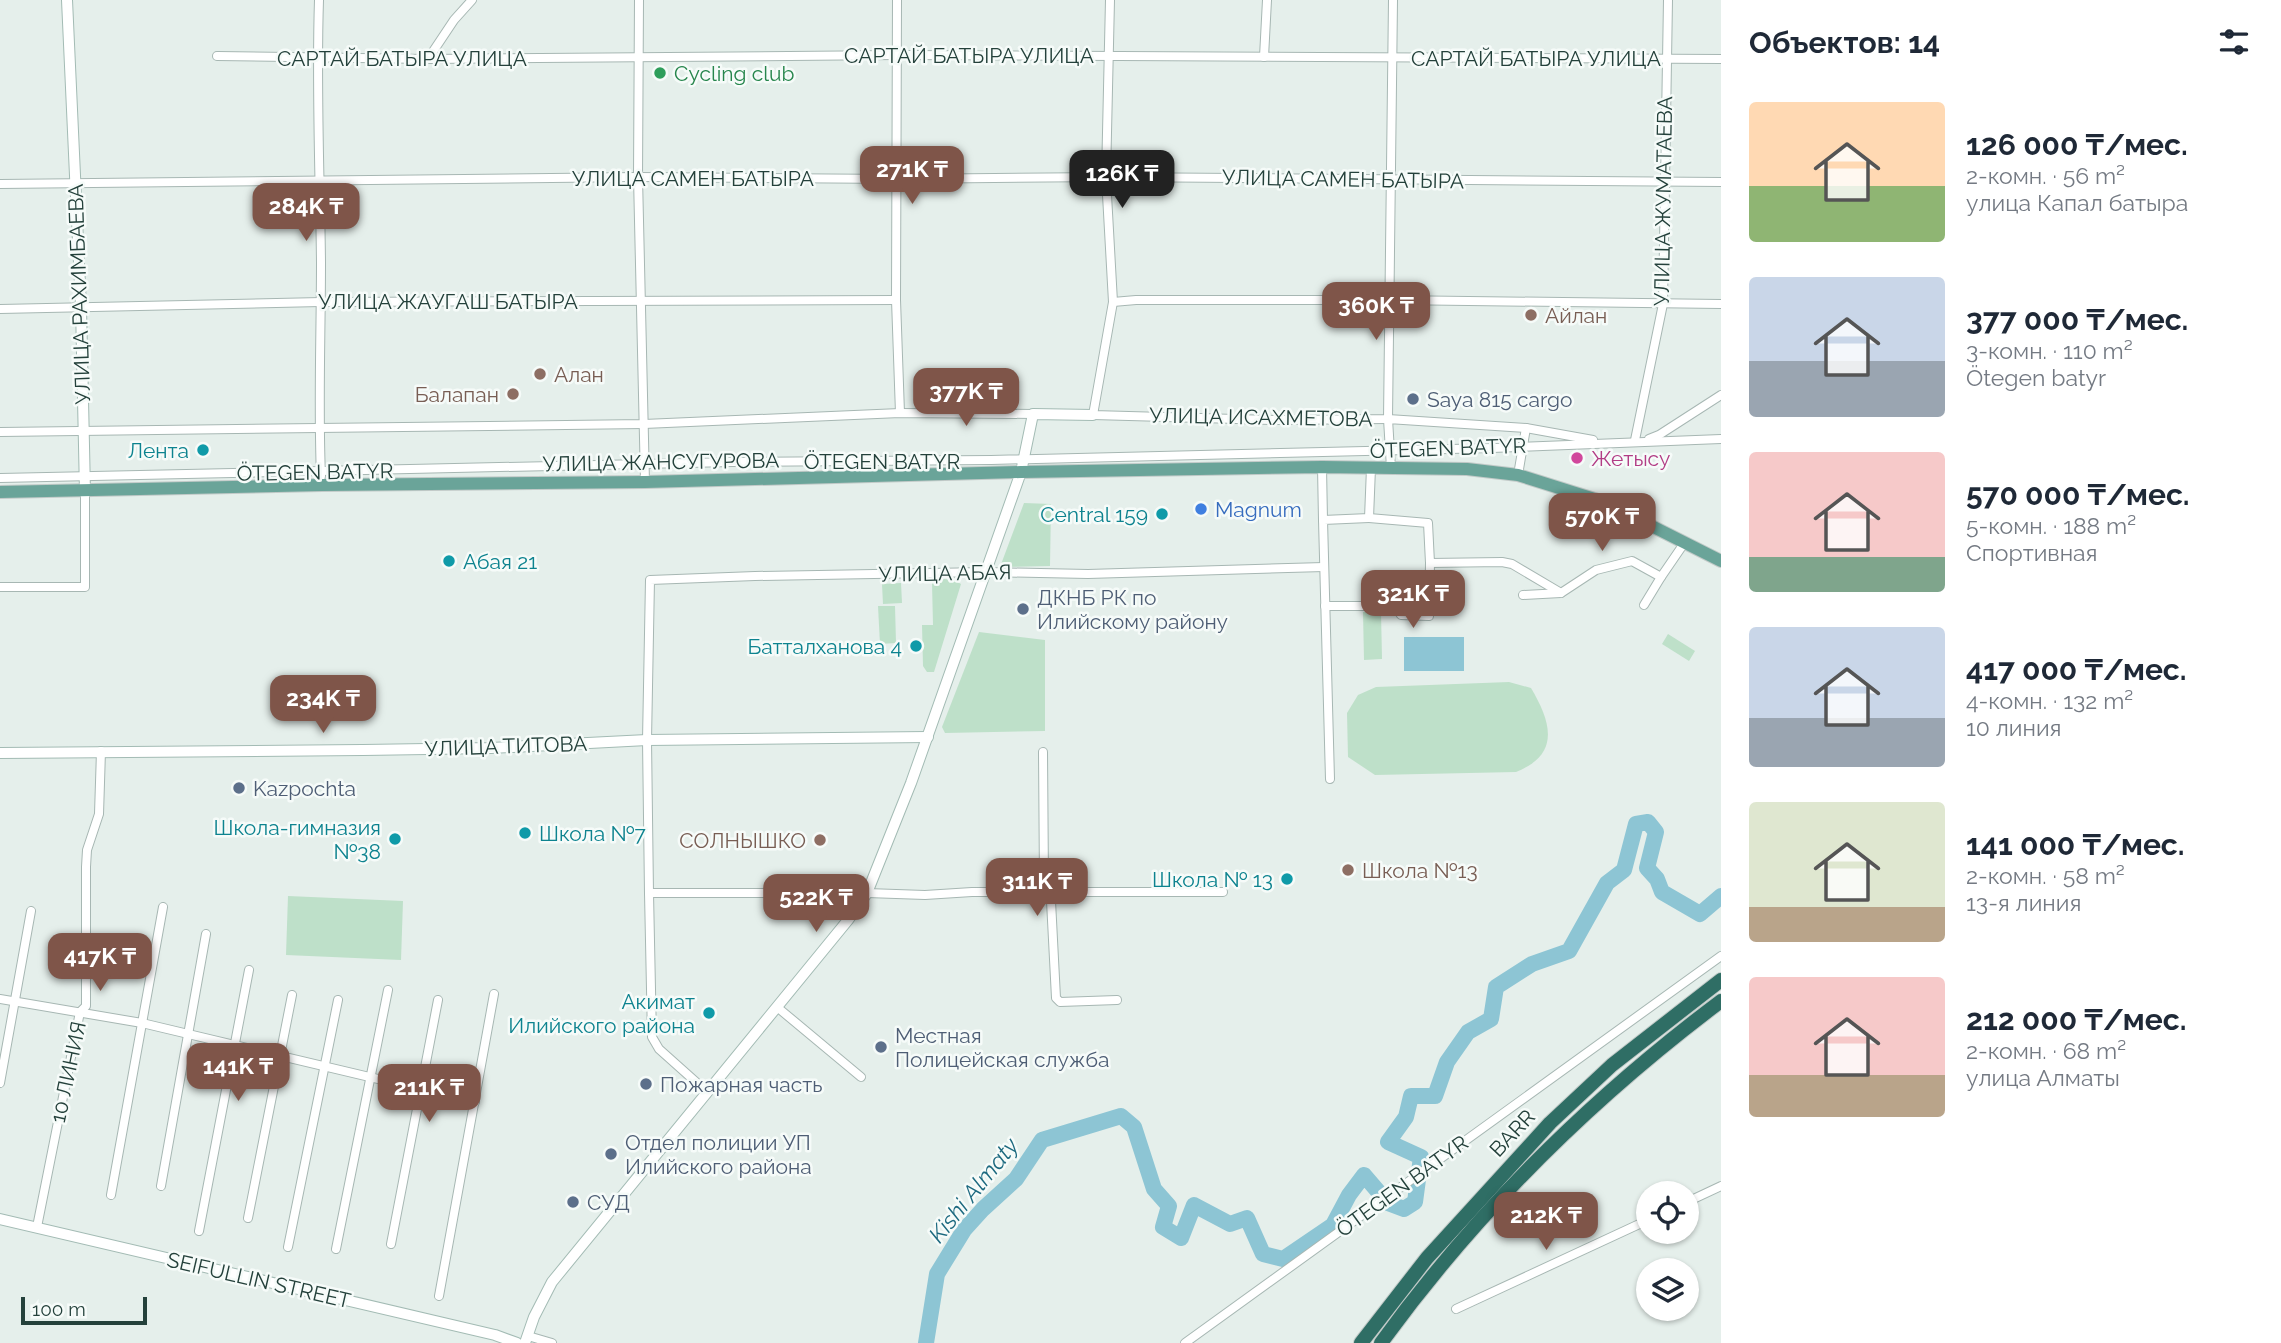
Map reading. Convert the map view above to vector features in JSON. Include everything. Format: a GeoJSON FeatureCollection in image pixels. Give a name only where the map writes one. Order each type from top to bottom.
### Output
{"type":"FeatureCollection","features":[{"type":"Feature","properties":{"kind":"highway","name":"BARR"},"geometry":{"type":"LineString","coordinates":[[1361,1343],[1427,1258],[1550,1123],[1612,1065],[1721,980]]}},
{"type":"Feature","properties":{"kind":"highway","name":"BARR"},"geometry":{"type":"LineString","coordinates":[[1381,1343],[1453,1252],[1540,1158],[1623,1078],[1721,1001]]}},
{"type":"Feature","properties":{"kind":"main road","name":"УЛИЦА ЖАНСУГУРОВА"},"geometry":{"type":"LineString","coordinates":[[0,492],[645,482],[1322,467],[1467,470],[1518,475],[1604,502],[1721,561]]}},
{"type":"Feature","properties":{"kind":"street","name":"УЛИЦА РАХИМБАЕВА"},"geometry":{"type":"LineString","coordinates":[[0,587],[85,587],[81,307],[67,0]]}},
{"type":"Feature","properties":{"kind":"street"},"geometry":{"type":"LineString","coordinates":[[319,0],[319,428],[322,485]]}},
{"type":"Feature","properties":{"kind":"street"},"geometry":{"type":"LineString","coordinates":[[428,59],[454,20],[472,0]]}},
{"type":"Feature","properties":{"kind":"street"},"geometry":{"type":"LineString","coordinates":[[639,0],[638,177],[645,482]]}},
{"type":"Feature","properties":{"kind":"street"},"geometry":{"type":"LineString","coordinates":[[897,0],[896,300],[900,413]]}},
{"type":"Feature","properties":{"kind":"street"},"geometry":{"type":"LineString","coordinates":[[0,432],[644,424],[900,413],[1093,415],[1113,302],[1106,177],[1110,0]]}},
{"type":"Feature","properties":{"kind":"street"},"geometry":{"type":"LineString","coordinates":[[1264,57],[1267,0]]}},
{"type":"Feature","properties":{"kind":"street","name":"УЛИЦА ИСАХМЕТОВА"},"geometry":{"type":"LineString","coordinates":[[1093,415],[1275,420],[1388,419],[1393,0]]}},
{"type":"Feature","properties":{"kind":"street","name":"УЛИЦА ЖУМАТАЕВА"},"geometry":{"type":"LineString","coordinates":[[1635,440],[1663,304],[1668,0]]}},
{"type":"Feature","properties":{"kind":"street","name":"САРТАЙ БАТЫРА УЛИЦА"},"geometry":{"type":"LineString","coordinates":[[218,57],[428,59],[1108,55],[1721,59]]}},
{"type":"Feature","properties":{"kind":"street","name":"УЛИЦА САМЕН БАТЫРА"},"geometry":{"type":"LineString","coordinates":[[0,184],[638,177],[1106,177],[1721,182]]}},
{"type":"Feature","properties":{"kind":"street","name":"УЛИЦА ЖАУГАШ БАТЫРА"},"geometry":{"type":"LineString","coordinates":[[0,309],[321,302],[896,300]]}},
{"type":"Feature","properties":{"kind":"street"},"geometry":{"type":"LineString","coordinates":[[1113,302],[1391,300],[1721,304]]}},
{"type":"Feature","properties":{"kind":"street"},"geometry":{"type":"LineString","coordinates":[[1391,468],[1388,419],[1526,428],[1624,446],[1635,440],[1651,439],[1659,435],[1721,395]]}},
{"type":"Feature","properties":{"kind":"street"},"geometry":{"type":"LineString","coordinates":[[552,1343],[526,1340],[534,1317],[552,1282],[848,920],[867,892],[928,737],[1021,472],[1033,414]]}},
{"type":"Feature","properties":{"kind":"street"},"geometry":{"type":"LineString","coordinates":[[1518,475],[1526,428]]}},
{"type":"Feature","properties":{"kind":"street","name":"ÖTEGEN BATYR"},"geometry":{"type":"LineString","coordinates":[[0,478],[732,462],[991,460],[1492,448],[1721,439]]}},
{"type":"Feature","properties":{"kind":"street"},"geometry":{"type":"LineString","coordinates":[[1322,467],[1330,779]]}},
{"type":"Feature","properties":{"kind":"street"},"geometry":{"type":"LineString","coordinates":[[1369,518],[1371,468]]}},
{"type":"Feature","properties":{"kind":"street"},"geometry":{"type":"LineString","coordinates":[[1323,520],[1369,518],[1428,523],[1430,563],[1429,616],[1401,615],[1395,606],[1325,606]]}},
{"type":"Feature","properties":{"kind":"street"},"geometry":{"type":"LineString","coordinates":[[1644,605],[1685,542]]}},
{"type":"Feature","properties":{"kind":"street"},"geometry":{"type":"LineString","coordinates":[[1523,595],[1560,593],[1596,570],[1632,561],[1661,577]]}},
{"type":"Feature","properties":{"kind":"street"},"geometry":{"type":"LineString","coordinates":[[1430,563],[1511,564],[1560,593]]}},
{"type":"Feature","properties":{"kind":"street","name":"УЛИЦА АБАЯ"},"geometry":{"type":"LineString","coordinates":[[647,740],[650,580],[1324,567]]}},
{"type":"Feature","properties":{"kind":"street","name":"УЛИЦА ТИТОВА"},"geometry":{"type":"LineString","coordinates":[[0,752],[479,748],[647,740],[928,737]]}},
{"type":"Feature","properties":{"kind":"street"},"geometry":{"type":"LineString","coordinates":[[647,740],[652,1037],[659,1049],[706,1091]]}},
{"type":"Feature","properties":{"kind":"street","name":"10 ЛИНИЯ"},"geometry":{"type":"LineString","coordinates":[[37,1227],[80,1012],[86,1006],[87,850],[99,814],[102,751]]}},
{"type":"Feature","properties":{"kind":"street"},"geometry":{"type":"LineString","coordinates":[[1043,752],[1044,883],[1051,901],[1056,998],[1060,1002],[1117,1000]]}},
{"type":"Feature","properties":{"kind":"street"},"geometry":{"type":"LineString","coordinates":[[649,892],[867,892],[925,895],[972,892],[1223,892]]}},
{"type":"Feature","properties":{"kind":"street"},"geometry":{"type":"LineString","coordinates":[[111,1195],[163,907]]}},
{"type":"Feature","properties":{"kind":"street"},"geometry":{"type":"LineString","coordinates":[[0,1083],[31,911]]}},
{"type":"Feature","properties":{"kind":"street"},"geometry":{"type":"LineString","coordinates":[[161,1186],[205,934]]}},
{"type":"Feature","properties":{"kind":"street","name":"ÖTEGEN BATYR"},"geometry":{"type":"LineString","coordinates":[[1185,1343],[1721,956]]}},
{"type":"Feature","properties":{"kind":"street"},"geometry":{"type":"LineString","coordinates":[[199,1231],[249,970]]}},
{"type":"Feature","properties":{"kind":"street"},"geometry":{"type":"LineString","coordinates":[[336,1249],[388,990]]}},
{"type":"Feature","properties":{"kind":"street"},"geometry":{"type":"LineString","coordinates":[[439,1296],[494,994]]}},
{"type":"Feature","properties":{"kind":"street"},"geometry":{"type":"LineString","coordinates":[[248,1218],[292,995]]}},
{"type":"Feature","properties":{"kind":"street"},"geometry":{"type":"LineString","coordinates":[[0,999],[142,1023],[475,1102]]}},
{"type":"Feature","properties":{"kind":"street"},"geometry":{"type":"LineString","coordinates":[[288,1247],[338,1000]]}},
{"type":"Feature","properties":{"kind":"street"},"geometry":{"type":"LineString","coordinates":[[391,1244],[438,1000]]}},
{"type":"Feature","properties":{"kind":"street"},"geometry":{"type":"LineString","coordinates":[[777,1007],[860,1077]]}},
{"type":"Feature","properties":{"kind":"street"},"geometry":{"type":"LineString","coordinates":[[1699,1196],[1721,1185]]}},
{"type":"Feature","properties":{"kind":"street","name":"SEIFULLIN STREET"},"geometry":{"type":"LineString","coordinates":[[0,1219],[495,1335],[517,1343]]}},
{"type":"Feature","properties":{"kind":"street"},"geometry":{"type":"LineString","coordinates":[[1456,1309],[1636,1226]]}},
{"type":"Feature","properties":{"kind":"green space"},"geometry":{"type":"Polygon","coordinates":[[[1024,503],[1051,504],[1050,566],[1000,567],[1024,503]]]}},
{"type":"Feature","properties":{"kind":"green space"},"geometry":{"type":"Polygon","coordinates":[[[935,578],[954,580],[961,584],[934,672],[927,672],[923,666],[922,625],[933,625],[932,583],[935,578]]]}},
{"type":"Feature","properties":{"kind":"green space"},"geometry":{"type":"Polygon","coordinates":[[[901,583],[902,603],[883,604],[882,584],[901,583]]]}},
{"type":"Feature","properties":{"kind":"green space"},"geometry":{"type":"Polygon","coordinates":[[[878,606],[895,606],[896,643],[880,644],[878,606]]]}},
{"type":"Feature","properties":{"kind":"green space"},"geometry":{"type":"Polygon","coordinates":[[[1363,612],[1381,612],[1382,659],[1364,660],[1363,612]]]}},
{"type":"Feature","properties":{"kind":"green space"},"geometry":{"type":"Polygon","coordinates":[[[979,632],[1045,640],[1045,731],[945,733],[942,727],[979,632]]]}},
{"type":"Feature","properties":{"kind":"green space"},"geometry":{"type":"Polygon","coordinates":[[[1668,634],[1695,651],[1689,661],[1662,644],[1668,634]]]}},
{"type":"Feature","properties":{"kind":"green space"},"geometry":{"type":"Polygon","coordinates":[[[1509,682],[1531,688],[1543,713],[1548,736],[1540,756],[1516,772],[1375,775],[1348,757],[1347,713],[1358,695],[1376,687],[1509,682]]]}},
{"type":"Feature","properties":{"kind":"green space"},"geometry":{"type":"Polygon","coordinates":[[[288,896],[403,901],[401,960],[286,955],[288,896]]]}},
{"type":"Feature","properties":{"kind":"water"},"geometry":{"type":"Polygon","coordinates":[[[1404,637],[1464,637],[1464,671],[1404,671],[1404,637]]]}},
{"type":"Feature","properties":{"kind":"waterway","name":"Kіshі Almaty"},"geometry":{"type":"LineString","coordinates":[[926,1343],[937,1274],[964,1230],[1016,1179],[1042,1140],[1121,1116],[1134,1127],[1154,1189],[1169,1206],[1163,1227],[1181,1238],[1194,1205],[1230,1224],[1247,1218],[1263,1254],[1283,1259],[1333,1225],[1349,1195],[1364,1175],[1388,1203],[1404,1209],[1415,1202],[1421,1157],[1388,1142],[1406,1117],[1411,1096],[1435,1096],[1447,1062],[1468,1032],[1491,1019],[1496,987],[1532,964],[1569,951],[1607,883],[1624,870],[1636,824],[1648,822],[1656,832],[1647,868],[1657,879],[1662,892],[1700,914],[1721,896]]}},
{"type":"Feature","properties":{"kind":"place","name":"Cycling club"},"geometry":{"type":"Point","coordinates":[660,73]}},
{"type":"Feature","properties":{"kind":"place","name":"Айлан"},"geometry":{"type":"Point","coordinates":[1531,315]}},
{"type":"Feature","properties":{"kind":"place","name":"Алан"},"geometry":{"type":"Point","coordinates":[540,374]}},
{"type":"Feature","properties":{"kind":"place","name":"Балапан"},"geometry":{"type":"Point","coordinates":[513,394]}},
{"type":"Feature","properties":{"kind":"place","name":"Saya 815 cargo"},"geometry":{"type":"Point","coordinates":[1413,399]}},
{"type":"Feature","properties":{"kind":"place","name":"Лента"},"geometry":{"type":"Point","coordinates":[203,450]}},
{"type":"Feature","properties":{"kind":"place","name":"Жетысу"},"geometry":{"type":"Point","coordinates":[1577,458]}},
{"type":"Feature","properties":{"kind":"place","name":"Magnum"},"geometry":{"type":"Point","coordinates":[1201,509]}},
{"type":"Feature","properties":{"kind":"place","name":"Central 159"},"geometry":{"type":"Point","coordinates":[1162,514]}},
{"type":"Feature","properties":{"kind":"place","name":"Абая 21"},"geometry":{"type":"Point","coordinates":[449,561]}},
{"type":"Feature","properties":{"kind":"place","name":"ДКНБ РК по Илийскому району"},"geometry":{"type":"Point","coordinates":[1023,609]}},
{"type":"Feature","properties":{"kind":"place","name":"Батталханова 4"},"geometry":{"type":"Point","coordinates":[916,646]}},
{"type":"Feature","properties":{"kind":"place","name":"Kazpochta"},"geometry":{"type":"Point","coordinates":[239,788]}},
{"type":"Feature","properties":{"kind":"place","name":"Школа №7"},"geometry":{"type":"Point","coordinates":[525,833]}},
{"type":"Feature","properties":{"kind":"place","name":"Школа-гимназия №38"},"geometry":{"type":"Point","coordinates":[395,839]}},
{"type":"Feature","properties":{"kind":"place","name":"СОЛНЫШКО"},"geometry":{"type":"Point","coordinates":[820,840]}},
{"type":"Feature","properties":{"kind":"place","name":"Школа №13"},"geometry":{"type":"Point","coordinates":[1348,870]}},
{"type":"Feature","properties":{"kind":"place","name":"Школа № 13"},"geometry":{"type":"Point","coordinates":[1287,879]}},
{"type":"Feature","properties":{"kind":"place","name":"Акимат Илийского района"},"geometry":{"type":"Point","coordinates":[709,1013]}},
{"type":"Feature","properties":{"kind":"place","name":"Местная Полицейская служба"},"geometry":{"type":"Point","coordinates":[881,1047]}},
{"type":"Feature","properties":{"kind":"place","name":"Пожарная часть"},"geometry":{"type":"Point","coordinates":[646,1084]}},
{"type":"Feature","properties":{"kind":"place","name":"Отдел полиции УП Илийского района"},"geometry":{"type":"Point","coordinates":[611,1154]}},
{"type":"Feature","properties":{"kind":"place","name":"СУД"},"geometry":{"type":"Point","coordinates":[573,1202]}}]}
